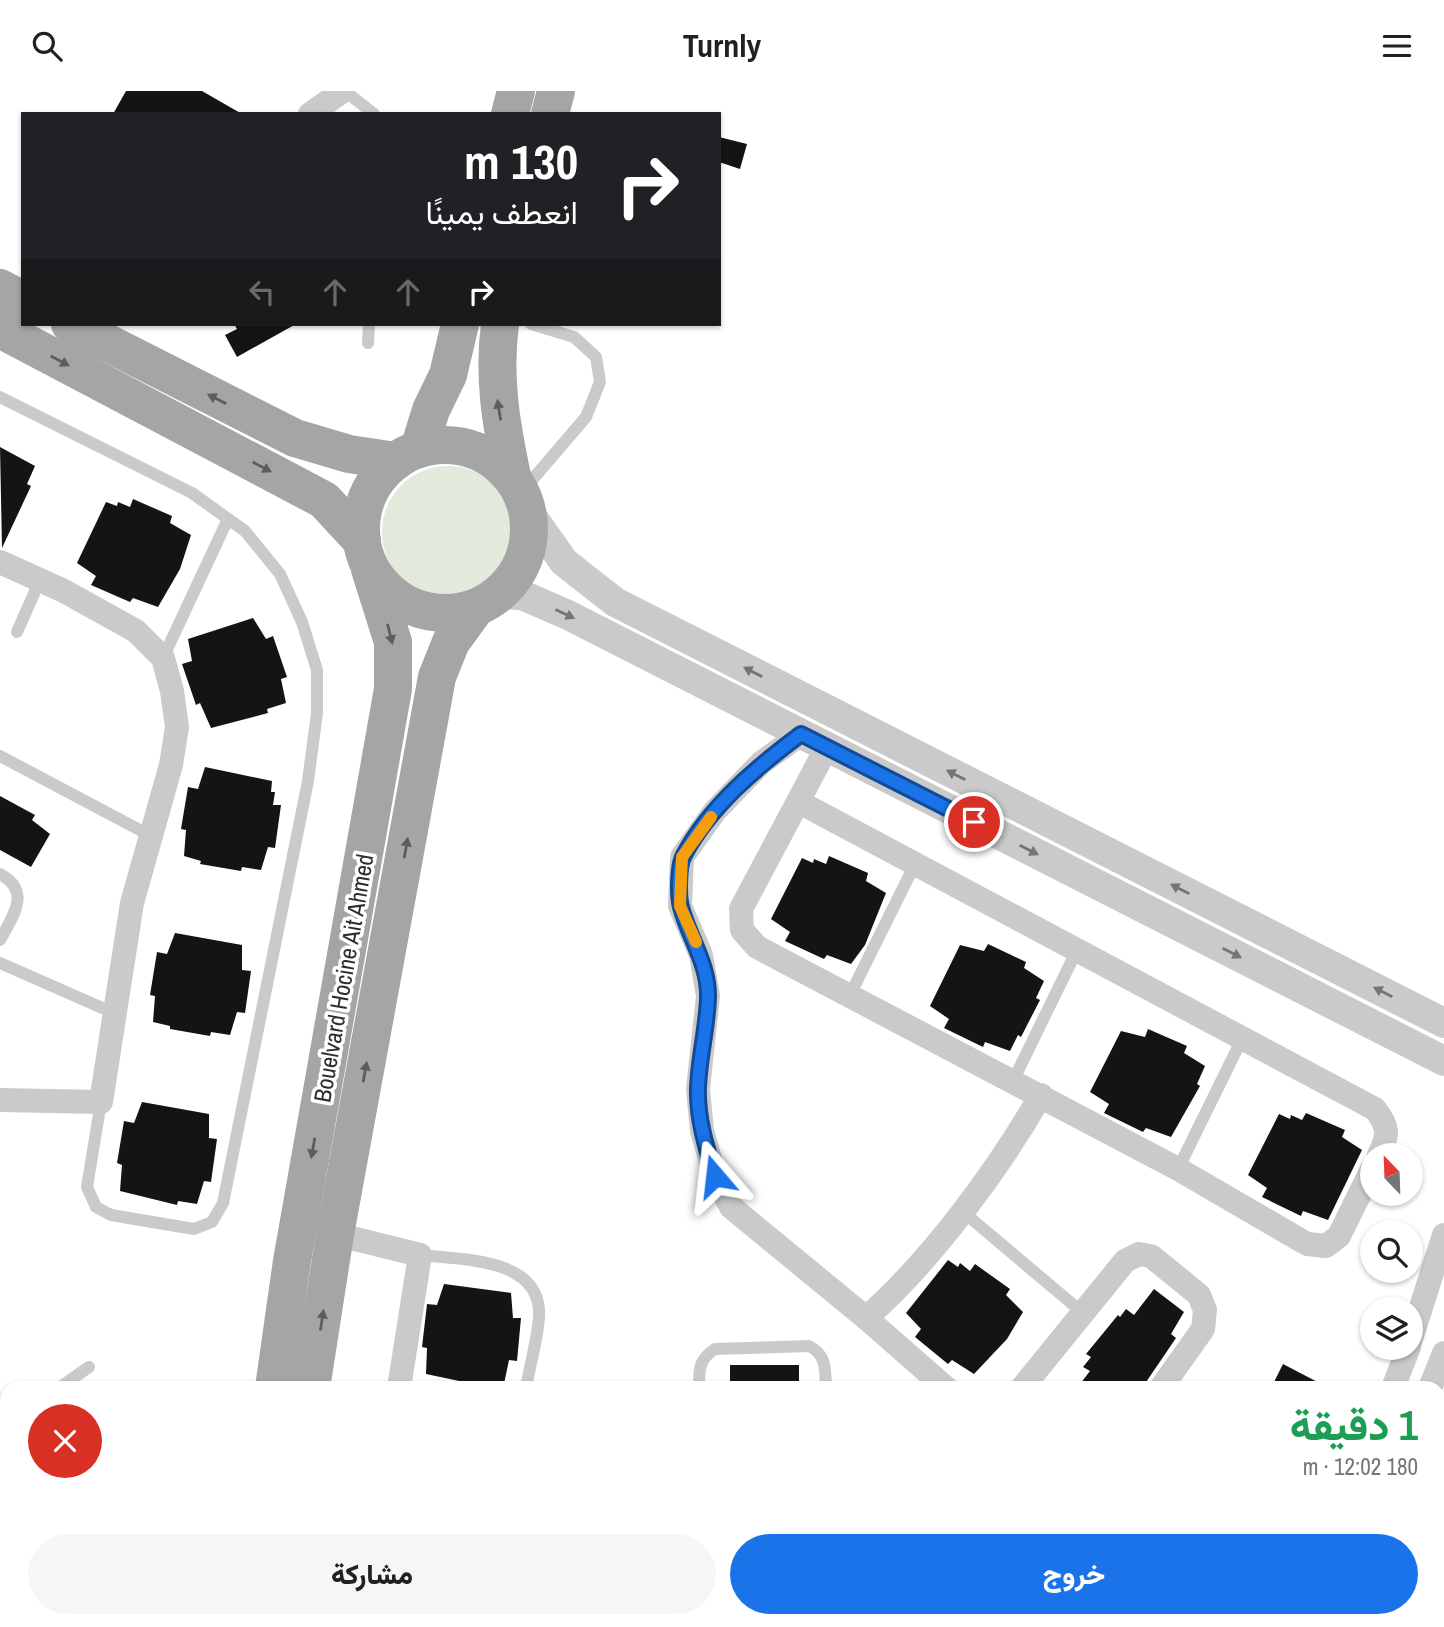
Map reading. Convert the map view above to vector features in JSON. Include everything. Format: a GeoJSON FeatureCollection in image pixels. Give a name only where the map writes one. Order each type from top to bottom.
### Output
{"type":"FeatureCollection","features":[{"type":"Feature","properties":{"kind":"main road"},"geometry":{"type":"LineString","coordinates":[[511,112],[516,91]]}},
{"type":"Feature","properties":{"kind":"main road"},"geometry":{"type":"LineString","coordinates":[[551,112],[556,91]]}},
{"type":"Feature","properties":{"kind":"main road"},"geometry":{"type":"LineString","coordinates":[[0,288],[21,299]]}},
{"type":"Feature","properties":{"kind":"main road"},"geometry":{"type":"LineString","coordinates":[[76,326],[295,438],[349,454],[408,455],[444,445],[470,448],[493,459],[520,494]]}},
{"type":"Feature","properties":{"kind":"main road"},"geometry":{"type":"LineString","coordinates":[[366,555],[361,518],[368,496],[379,477],[408,455],[448,375],[460,326]]}},
{"type":"Feature","properties":{"kind":"main road"},"geometry":{"type":"LineString","coordinates":[[312,1381],[335,1234],[438,677],[451,642],[520,570],[529,542],[497,396],[496,357],[500,326]]}},
{"type":"Feature","properties":{"kind":"main road"},"geometry":{"type":"LineString","coordinates":[[0,329],[324,500],[366,555],[389,593],[415,609],[445,614],[488,601]]}},
{"type":"Feature","properties":{"kind":"main road","name":"Bouelvard Hocine Ait Ahmed"},"geometry":{"type":"LineString","coordinates":[[275,1381],[292,1261],[393,689],[393,642],[366,555]]}},
{"type":"Feature","properties":{"kind":"street"},"geometry":{"type":"LineString","coordinates":[[313,112],[344,91]]}},
{"type":"Feature","properties":{"kind":"street"},"geometry":{"type":"LineString","coordinates":[[520,494],[564,562],[615,602],[1444,1023]]}},
{"type":"Feature","properties":{"kind":"street"},"geometry":{"type":"LineString","coordinates":[[0,562],[136,631],[163,658],[177,727],[171,765],[132,903],[101,1102],[0,1100]]}},
{"type":"Feature","properties":{"kind":"street"},"geometry":{"type":"LineString","coordinates":[[488,601],[522,595],[568,615],[1443,1062]]}},
{"type":"Feature","properties":{"kind":"street"},"geometry":{"type":"LineString","coordinates":[[814,740],[799,801],[741,909],[742,930],[757,947],[1178,1168],[1307,1244],[1326,1246],[1339,1236],[1360,1193]]}},
{"type":"Feature","properties":{"kind":"street"},"geometry":{"type":"LineString","coordinates":[[814,740],[761,763],[715,811],[682,857],[680,906],[701,955],[708,996],[698,1089],[702,1131],[715,1176],[731,1207],[938,1381]]}},
{"type":"Feature","properties":{"kind":"street"},"geometry":{"type":"LineString","coordinates":[[799,801],[1076,952],[1375,1109],[1385,1122],[1388,1137],[1385,1143]]}},
{"type":"Feature","properties":{"kind":"street"},"geometry":{"type":"LineString","coordinates":[[866,1318],[890,1297],[961,1211],[1018,1135],[1041,1095]]}},
{"type":"Feature","properties":{"kind":"street"},"geometry":{"type":"LineString","coordinates":[[335,1234],[420,1255],[400,1381]]}},
{"type":"Feature","properties":{"kind":"street"},"geometry":{"type":"LineString","coordinates":[[1423,1301],[1444,1235]]}},
{"type":"Feature","properties":{"kind":"street"},"geometry":{"type":"LineString","coordinates":[[1028,1381],[1125,1261],[1139,1254],[1151,1256],[1199,1296],[1205,1310],[1203,1329],[1166,1381]]}},
{"type":"Feature","properties":{"kind":"street"},"geometry":{"type":"LineString","coordinates":[[1433,1381],[1444,1353]]}},
{"type":"Feature","properties":{"kind":"street"},"geometry":{"type":"LineString","coordinates":[[1396,1381],[1404,1360]]}},
{"type":"Feature","properties":{"kind":"lane"},"geometry":{"type":"LineString","coordinates":[[344,91],[371,112]]}},
{"type":"Feature","properties":{"kind":"lane"},"geometry":{"type":"LineString","coordinates":[[368,343],[369,326]]}},
{"type":"Feature","properties":{"kind":"lane"},"geometry":{"type":"LineString","coordinates":[[520,494],[586,417],[600,382],[596,357],[574,337],[538,326]]}},
{"type":"Feature","properties":{"kind":"lane"},"geometry":{"type":"LineString","coordinates":[[0,397],[192,493],[245,531],[280,574],[302,622],[317,670],[317,713],[305,794],[223,1203],[212,1222],[194,1229],[111,1215],[96,1207],[87,1187],[101,1102]]}},
{"type":"Feature","properties":{"kind":"lane"},"geometry":{"type":"LineString","coordinates":[[163,658],[228,519]]}},
{"type":"Feature","properties":{"kind":"lane"},"geometry":{"type":"LineString","coordinates":[[17,632],[40,580]]}},
{"type":"Feature","properties":{"kind":"lane"},"geometry":{"type":"LineString","coordinates":[[0,756],[151,836]]}},
{"type":"Feature","properties":{"kind":"lane"},"geometry":{"type":"LineString","coordinates":[[850,995],[915,864]]}},
{"type":"Feature","properties":{"kind":"lane"},"geometry":{"type":"LineString","coordinates":[[0,874],[11,880],[19,898],[15,914],[0,940]]}},
{"type":"Feature","properties":{"kind":"lane"},"geometry":{"type":"LineString","coordinates":[[1013,1081],[1076,952]]}},
{"type":"Feature","properties":{"kind":"lane"},"geometry":{"type":"LineString","coordinates":[[0,963],[116,1014]]}},
{"type":"Feature","properties":{"kind":"lane"},"geometry":{"type":"LineString","coordinates":[[1178,1168],[1242,1039]]}},
{"type":"Feature","properties":{"kind":"lane"},"geometry":{"type":"LineString","coordinates":[[961,1211],[1083,1313]]}},
{"type":"Feature","properties":{"kind":"lane"},"geometry":{"type":"LineString","coordinates":[[420,1255],[502,1265],[519,1275],[534,1292],[539,1316],[527,1381]]}},
{"type":"Feature","properties":{"kind":"lane"},"geometry":{"type":"LineString","coordinates":[[699,1381],[703,1357],[715,1349],[809,1346],[820,1352],[825,1363],[826,1381]]}},
{"type":"Feature","properties":{"kind":"lane"},"geometry":{"type":"LineString","coordinates":[[70,1381],[89,1367]]}},
{"type":"Feature","properties":{"kind":"shaded area"},"geometry":{"type":"Polygon","coordinates":[[[448,466],[473,471],[495,485],[509,507],[514,532],[509,557],[495,579],[473,593],[448,598],[423,593],[401,579],[387,557],[382,532],[387,507],[401,485],[423,471],[448,466]]]}},
{"type":"Feature","properties":{"kind":"building"},"geometry":{"type":"Polygon","coordinates":[[[126,91],[202,91],[239,112],[114,112],[126,91]]]}},
{"type":"Feature","properties":{"kind":"building"},"geometry":{"type":"Polygon","coordinates":[[[721,138],[747,144],[740,169],[721,163],[721,138]]]}},
{"type":"Feature","properties":{"kind":"building"},"geometry":{"type":"Polygon","coordinates":[[[235,326],[292,326],[237,357],[225,335],[237,329],[235,326]]]}},
{"type":"Feature","properties":{"kind":"building"},"geometry":{"type":"Polygon","coordinates":[[[0,447],[35,466],[27,484],[31,486],[2,548],[0,447]]]}},
{"type":"Feature","properties":{"kind":"building"},"geometry":{"type":"Polygon","coordinates":[[[133,499],[172,516],[170,523],[191,535],[180,569],[158,607],[133,598],[130,602],[91,585],[96,576],[77,563],[106,502],[117,506],[118,502],[130,507],[133,499]]]}},
{"type":"Feature","properties":{"kind":"building"},"geometry":{"type":"Polygon","coordinates":[[[253,618],[266,639],[273,636],[287,677],[281,679],[286,703],[267,709],[268,713],[211,728],[200,703],[196,705],[182,664],[192,661],[188,639],[253,618]]]}},
{"type":"Feature","properties":{"kind":"building"},"geometry":{"type":"Polygon","coordinates":[[[205,767],[272,781],[271,792],[275,792],[273,805],[281,805],[275,848],[268,847],[261,870],[242,867],[241,871],[200,864],[201,861],[184,856],[186,830],[181,829],[188,787],[198,789],[205,767]]]}},
{"type":"Feature","properties":{"kind":"building"},"geometry":{"type":"Polygon","coordinates":[[[0,796],[35,815],[32,820],[50,834],[31,867],[0,850],[0,796]]]}},
{"type":"Feature","properties":{"kind":"building"},"geometry":{"type":"Polygon","coordinates":[[[829,856],[868,873],[866,881],[886,893],[865,945],[851,964],[827,955],[824,959],[785,941],[790,932],[771,919],[802,858],[813,863],[814,859],[826,864],[829,856]]]}},
{"type":"Feature","properties":{"kind":"building"},"geometry":{"type":"Polygon","coordinates":[[[175,933],[242,945],[242,970],[251,971],[245,1013],[237,1012],[230,1035],[211,1032],[210,1036],[170,1029],[170,1026],[153,1022],[155,996],[150,995],[157,952],[167,954],[175,933]]]}},
{"type":"Feature","properties":{"kind":"building"},"geometry":{"type":"Polygon","coordinates":[[[988,944],[1026,962],[1024,968],[1044,981],[1036,998],[1040,1000],[1021,1037],[1018,1035],[1010,1051],[985,1042],[983,1047],[944,1028],[949,1019],[930,1006],[960,945],[984,951],[988,944]]]}},
{"type":"Feature","properties":{"kind":"building"},"geometry":{"type":"Polygon","coordinates":[[[1148,1029],[1187,1046],[1184,1053],[1205,1066],[1197,1084],[1200,1086],[1171,1137],[1146,1128],[1143,1132],[1104,1113],[1109,1104],[1090,1092],[1121,1031],[1145,1037],[1148,1029]]]}},
{"type":"Feature","properties":{"kind":"building"},"geometry":{"type":"Polygon","coordinates":[[[142,1102],[209,1114],[209,1138],[217,1139],[211,1182],[204,1181],[197,1204],[178,1201],[177,1205],[120,1191],[122,1165],[117,1163],[124,1121],[134,1123],[142,1102]]]}},
{"type":"Feature","properties":{"kind":"building"},"geometry":{"type":"Polygon","coordinates":[[[1306,1113],[1345,1130],[1342,1137],[1360,1149],[1360,1154],[1328,1220],[1303,1211],[1301,1216],[1262,1197],[1267,1188],[1248,1175],[1279,1114],[1302,1120],[1306,1113]]]}},
{"type":"Feature","properties":{"kind":"building"},"geometry":{"type":"Polygon","coordinates":[[[948,1260],[958,1267],[960,1263],[970,1271],[975,1264],[1010,1289],[1006,1295],[1023,1312],[1007,1339],[974,1374],[952,1360],[948,1364],[915,1337],[921,1329],[906,1313],[948,1260]]]}},
{"type":"Feature","properties":{"kind":"building"},"geometry":{"type":"Polygon","coordinates":[[[444,1284],[511,1293],[513,1318],[521,1318],[517,1361],[509,1360],[505,1381],[459,1381],[426,1374],[427,1348],[422,1347],[427,1304],[437,1305],[444,1284]]]}},
{"type":"Feature","properties":{"kind":"building"},"geometry":{"type":"Polygon","coordinates":[[[1154,1289],[1184,1312],[1171,1334],[1176,1338],[1147,1381],[1082,1381],[1090,1371],[1083,1367],[1091,1357],[1086,1354],[1118,1315],[1120,1317],[1126,1309],[1134,1315],[1154,1289]]]}},
{"type":"Feature","properties":{"kind":"building"},"geometry":{"type":"Polygon","coordinates":[[[1283,1364],[1316,1381],[1274,1381],[1283,1364]]]}},
{"type":"Feature","properties":{"kind":"building"},"geometry":{"type":"Polygon","coordinates":[[[730,1365],[799,1365],[799,1381],[730,1381],[730,1365]]]}},
{"type":"Feature","properties":{"kind":"slow traffic"},"geometry":{"type":"LineString","coordinates":[[696,942],[680,906],[682,857],[711,817]]}},
{"type":"Feature","properties":{"kind":"route"},"geometry":{"type":"LineString","coordinates":[[715,1176],[702,1131],[698,1089],[708,996],[701,955],[680,906],[682,857],[715,811],[761,763],[801,734],[974,822]]}}]}
